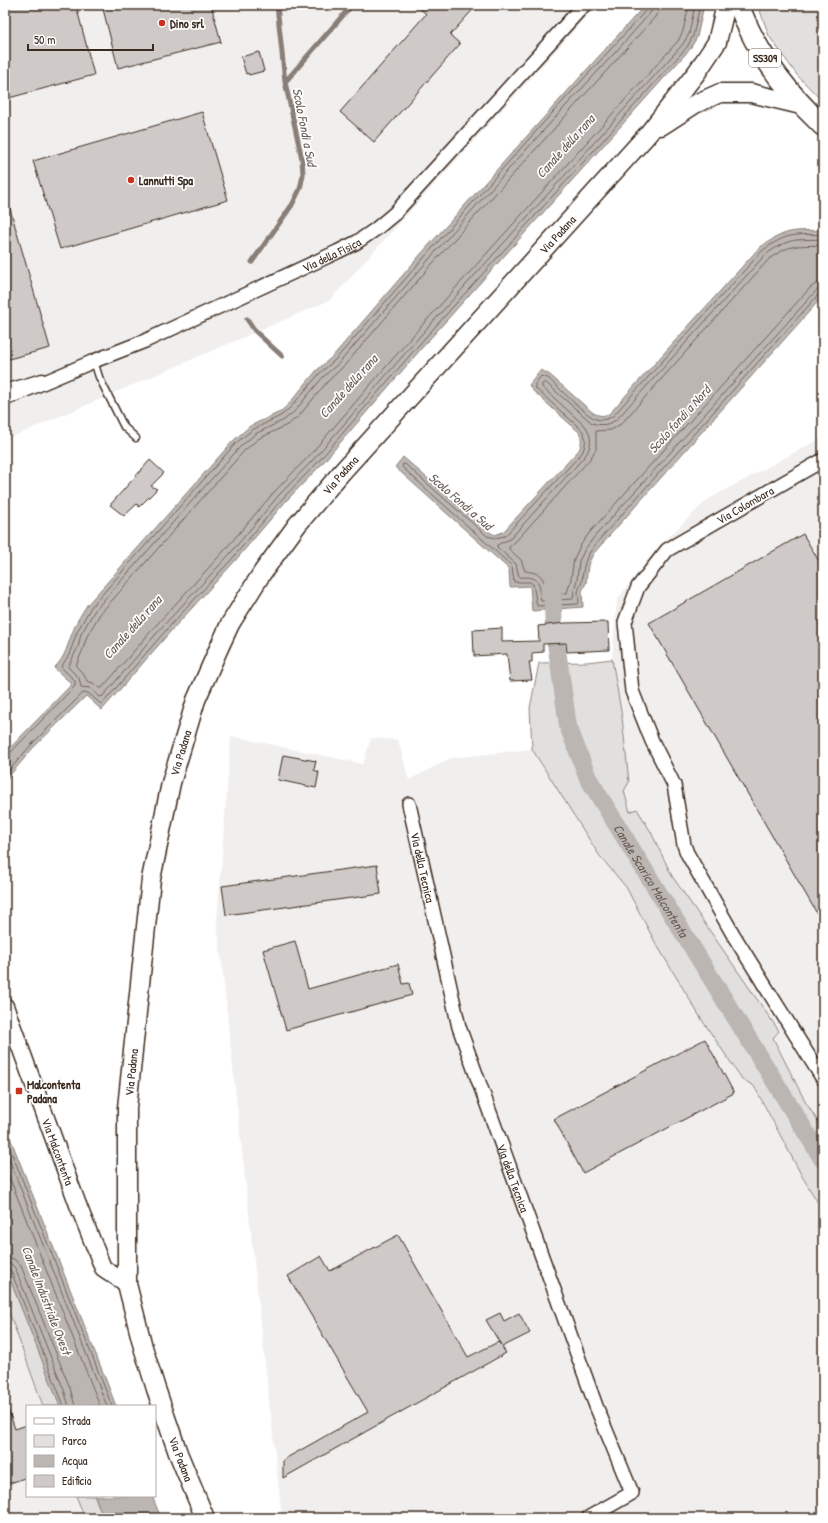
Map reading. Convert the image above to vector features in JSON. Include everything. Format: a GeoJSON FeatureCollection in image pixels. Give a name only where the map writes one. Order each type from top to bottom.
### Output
{"type":"FeatureCollection","features":[{"type":"Feature","properties":{"kind":"main road","name":"Via Padana"},"geometry":{"type":"LineString","coordinates":[[205,1518],[178,1453],[156,1389],[143,1347],[127,1284],[127,1108],[151,879],[170,783],[196,700],[218,650],[248,593],[297,525],[341,473],[648,134],[697,72],[717,42],[726,5]]}},
{"type":"Feature","properties":{"kind":"main road","name":"SS309"},"geometry":{"type":"LineString","coordinates":[[739,5],[752,35],[766,60],[783,84],[801,105],[823,126]]}},
{"type":"Feature","properties":{"kind":"main road","name":"Via Padana"},"geometry":{"type":"LineString","coordinates":[[648,134],[695,104],[720,93],[751,93],[801,105]]}},
{"type":"Feature","properties":{"kind":"street","name":"Via della Fisica"},"geometry":{"type":"LineString","coordinates":[[5,399],[145,341],[357,242],[394,214],[584,5]]}},
{"type":"Feature","properties":{"kind":"street","name":"Via Colombara"},"geometry":{"type":"LineString","coordinates":[[823,460],[667,550],[638,587],[625,622],[632,691],[652,740],[674,785],[684,845],[687,854],[734,936],[823,1079]]}},
{"type":"Feature","properties":{"kind":"street","name":"Via della Tecnica"},"geometry":{"type":"LineString","coordinates":[[409,804],[459,1027],[596,1406],[632,1493],[588,1518]]}},
{"type":"Feature","properties":{"kind":"street","name":"Via Malcontenta"},"geometry":{"type":"LineString","coordinates":[[5,1009],[78,1206],[103,1268],[127,1284]]}},
{"type":"Feature","properties":{"kind":"lane"},"geometry":{"type":"LineString","coordinates":[[5,388],[89,363],[99,377],[124,427],[136,438]]}},
{"type":"Feature","properties":{"kind":"shaded area"},"geometry":{"type":"Polygon","coordinates":[[[5,5],[597,5],[330,300],[5,440],[5,5]]]}},
{"type":"Feature","properties":{"kind":"shaded area"},"geometry":{"type":"Polygon","coordinates":[[[823,437],[823,1129],[806,1103],[773,1038],[779,1031],[672,876],[651,832],[637,809],[630,812],[624,791],[629,782],[622,717],[612,659],[617,600],[655,550],[707,500],[823,437]]]}},
{"type":"Feature","properties":{"kind":"shaded area"},"geometry":{"type":"Polygon","coordinates":[[[231,736],[363,764],[371,738],[398,740],[409,780],[451,758],[532,749],[599,855],[626,887],[655,942],[742,1079],[753,1086],[823,1212],[823,1518],[282,1518],[217,921],[231,736]]]}},
{"type":"Feature","properties":{"kind":"shaded area"},"geometry":{"type":"Polygon","coordinates":[[[5,1301],[43,1405],[26,1405],[26,1497],[76,1497],[85,1518],[5,1518],[5,1301]]]}},
{"type":"Feature","properties":{"kind":"green space"},"geometry":{"type":"Polygon","coordinates":[[[758,5],[823,6],[823,102],[797,75],[769,36],[758,5]]]}},
{"type":"Feature","properties":{"kind":"green space"},"geometry":{"type":"Polygon","coordinates":[[[612,659],[622,717],[629,782],[624,791],[630,812],[637,809],[651,832],[672,876],[779,1031],[773,1038],[806,1103],[823,1129],[823,1211],[803,1178],[754,1086],[742,1079],[702,1020],[655,942],[626,887],[599,855],[532,749],[530,708],[539,663],[587,662],[612,659]]]}},
{"type":"Feature","properties":{"kind":"green space"},"geometry":{"type":"Polygon","coordinates":[[[5,1267],[60,1405],[43,1405],[5,1301],[5,1267]]]}},
{"type":"Feature","properties":{"kind":"green space"},"geometry":{"type":"Polygon","coordinates":[[[76,1497],[95,1497],[103,1518],[85,1518],[76,1497]]]}},
{"type":"Feature","properties":{"kind":"water","name":"Canale della rana"},"geometry":{"type":"Polygon","coordinates":[[[645,5],[704,5],[697,37],[690,49],[427,342],[320,466],[286,501],[234,562],[102,710],[86,696],[33,748],[5,781],[5,753],[72,684],[54,668],[64,655],[76,624],[87,605],[233,441],[250,426],[280,412],[288,405],[317,370],[333,356],[421,254],[645,5]]]}},
{"type":"Feature","properties":{"kind":"water","name":"Scolo fondi a Nord"},"geometry":{"type":"Polygon","coordinates":[[[823,230],[823,296],[593,554],[588,565],[586,583],[582,591],[583,607],[532,611],[530,586],[510,587],[509,569],[395,467],[403,457],[489,532],[495,535],[503,532],[579,450],[581,445],[579,432],[532,390],[529,385],[541,370],[550,375],[592,412],[601,416],[606,415],[610,413],[759,248],[786,233],[823,230]]]}},
{"type":"Feature","properties":{"kind":"water","name":"Canale Industriale Ovest"},"geometry":{"type":"Polygon","coordinates":[[[5,1125],[116,1405],[60,1405],[5,1267],[5,1125]]]}},
{"type":"Feature","properties":{"kind":"water"},"geometry":{"type":"Polygon","coordinates":[[[95,1497],[152,1497],[161,1518],[103,1518],[95,1497]]]}},
{"type":"Feature","properties":{"kind":"building"},"geometry":{"type":"Polygon","coordinates":[[[5,5],[76,5],[94,75],[5,99],[5,5]]]}},
{"type":"Feature","properties":{"kind":"building","name":"Dino srl"},"geometry":{"type":"Polygon","coordinates":[[[102,5],[211,5],[221,42],[118,68],[102,5]]]}},
{"type":"Feature","properties":{"kind":"building"},"geometry":{"type":"Polygon","coordinates":[[[416,5],[477,5],[450,35],[460,44],[374,142],[340,112],[426,14],[416,5]]]}},
{"type":"Feature","properties":{"kind":"building"},"geometry":{"type":"Polygon","coordinates":[[[259,52],[264,71],[249,75],[248,73],[246,74],[241,57],[259,52]]]}},
{"type":"Feature","properties":{"kind":"building","name":"Lannutti Spa"},"geometry":{"type":"Polygon","coordinates":[[[202,112],[228,200],[60,249],[33,161],[202,112]]]}},
{"type":"Feature","properties":{"kind":"building"},"geometry":{"type":"Polygon","coordinates":[[[5,205],[9,205],[50,348],[5,360],[5,205]]]}},
{"type":"Feature","properties":{"kind":"building"},"geometry":{"type":"Polygon","coordinates":[[[150,460],[164,473],[151,486],[157,489],[139,507],[137,504],[124,516],[110,505],[150,460]]]}},
{"type":"Feature","properties":{"kind":"building"},"geometry":{"type":"Polygon","coordinates":[[[803,534],[823,568],[823,924],[649,623],[803,534]]]}},
{"type":"Feature","properties":{"kind":"building"},"geometry":{"type":"Polygon","coordinates":[[[608,622],[609,650],[567,652],[566,643],[543,644],[543,652],[532,653],[532,662],[529,662],[532,680],[510,681],[507,654],[474,656],[473,630],[502,628],[502,642],[539,641],[538,626],[565,623],[608,622]]]}},
{"type":"Feature","properties":{"kind":"building"},"geometry":{"type":"Polygon","coordinates":[[[283,755],[316,761],[314,770],[319,772],[316,788],[278,780],[283,755]]]}},
{"type":"Feature","properties":{"kind":"building"},"geometry":{"type":"Polygon","coordinates":[[[377,865],[381,894],[226,915],[222,886],[377,865]]]}},
{"type":"Feature","properties":{"kind":"building"},"geometry":{"type":"Polygon","coordinates":[[[295,941],[308,989],[398,964],[403,984],[409,983],[412,995],[286,1030],[263,950],[295,941]]]}},
{"type":"Feature","properties":{"kind":"building"},"geometry":{"type":"Polygon","coordinates":[[[705,1039],[734,1093],[583,1173],[554,1119],[705,1039]]]}},
{"type":"Feature","properties":{"kind":"building"},"geometry":{"type":"Polygon","coordinates":[[[398,1235],[468,1357],[498,1342],[501,1345],[486,1320],[500,1313],[504,1321],[519,1313],[530,1333],[502,1347],[506,1353],[283,1478],[283,1460],[368,1412],[288,1276],[321,1256],[330,1271],[398,1235]]]}},
{"type":"Feature","properties":{"kind":"building"},"geometry":{"type":"Polygon","coordinates":[[[5,1406],[7,1406],[15,1429],[26,1425],[26,1477],[5,1485],[5,1406]]]}},
{"type":"Feature","properties":{"kind":"waterway","name":"Scolo Fondi a Sud"},"geometry":{"type":"LineString","coordinates":[[252,262],[292,205],[300,189],[303,175],[302,159],[285,82],[277,5]]}},
{"type":"Feature","properties":{"kind":"waterway"},"geometry":{"type":"LineString","coordinates":[[285,82],[352,5]]}},
{"type":"Feature","properties":{"kind":"waterway","name":"Scolo Fondi a Sud"},"geometry":{"type":"LineString","coordinates":[[247,319],[255,331],[282,356]]}},
{"type":"Feature","properties":{"kind":"waterway","name":"Canale Scarico Malcontenta"},"geometry":{"type":"LineString","coordinates":[[552,585],[554,629],[568,726],[588,778],[823,1160]]}},
{"type":"Feature","properties":{"kind":"place","name":"Dino srl"},"geometry":{"type":"Point","coordinates":[162,23]}},
{"type":"Feature","properties":{"kind":"place","name":"Lannutti Spa"},"geometry":{"type":"Point","coordinates":[131,180]}},
{"type":"Feature","properties":{"kind":"place","name":"Malcontenta Padana"},"geometry":{"type":"Point","coordinates":[19,1091]}}]}
